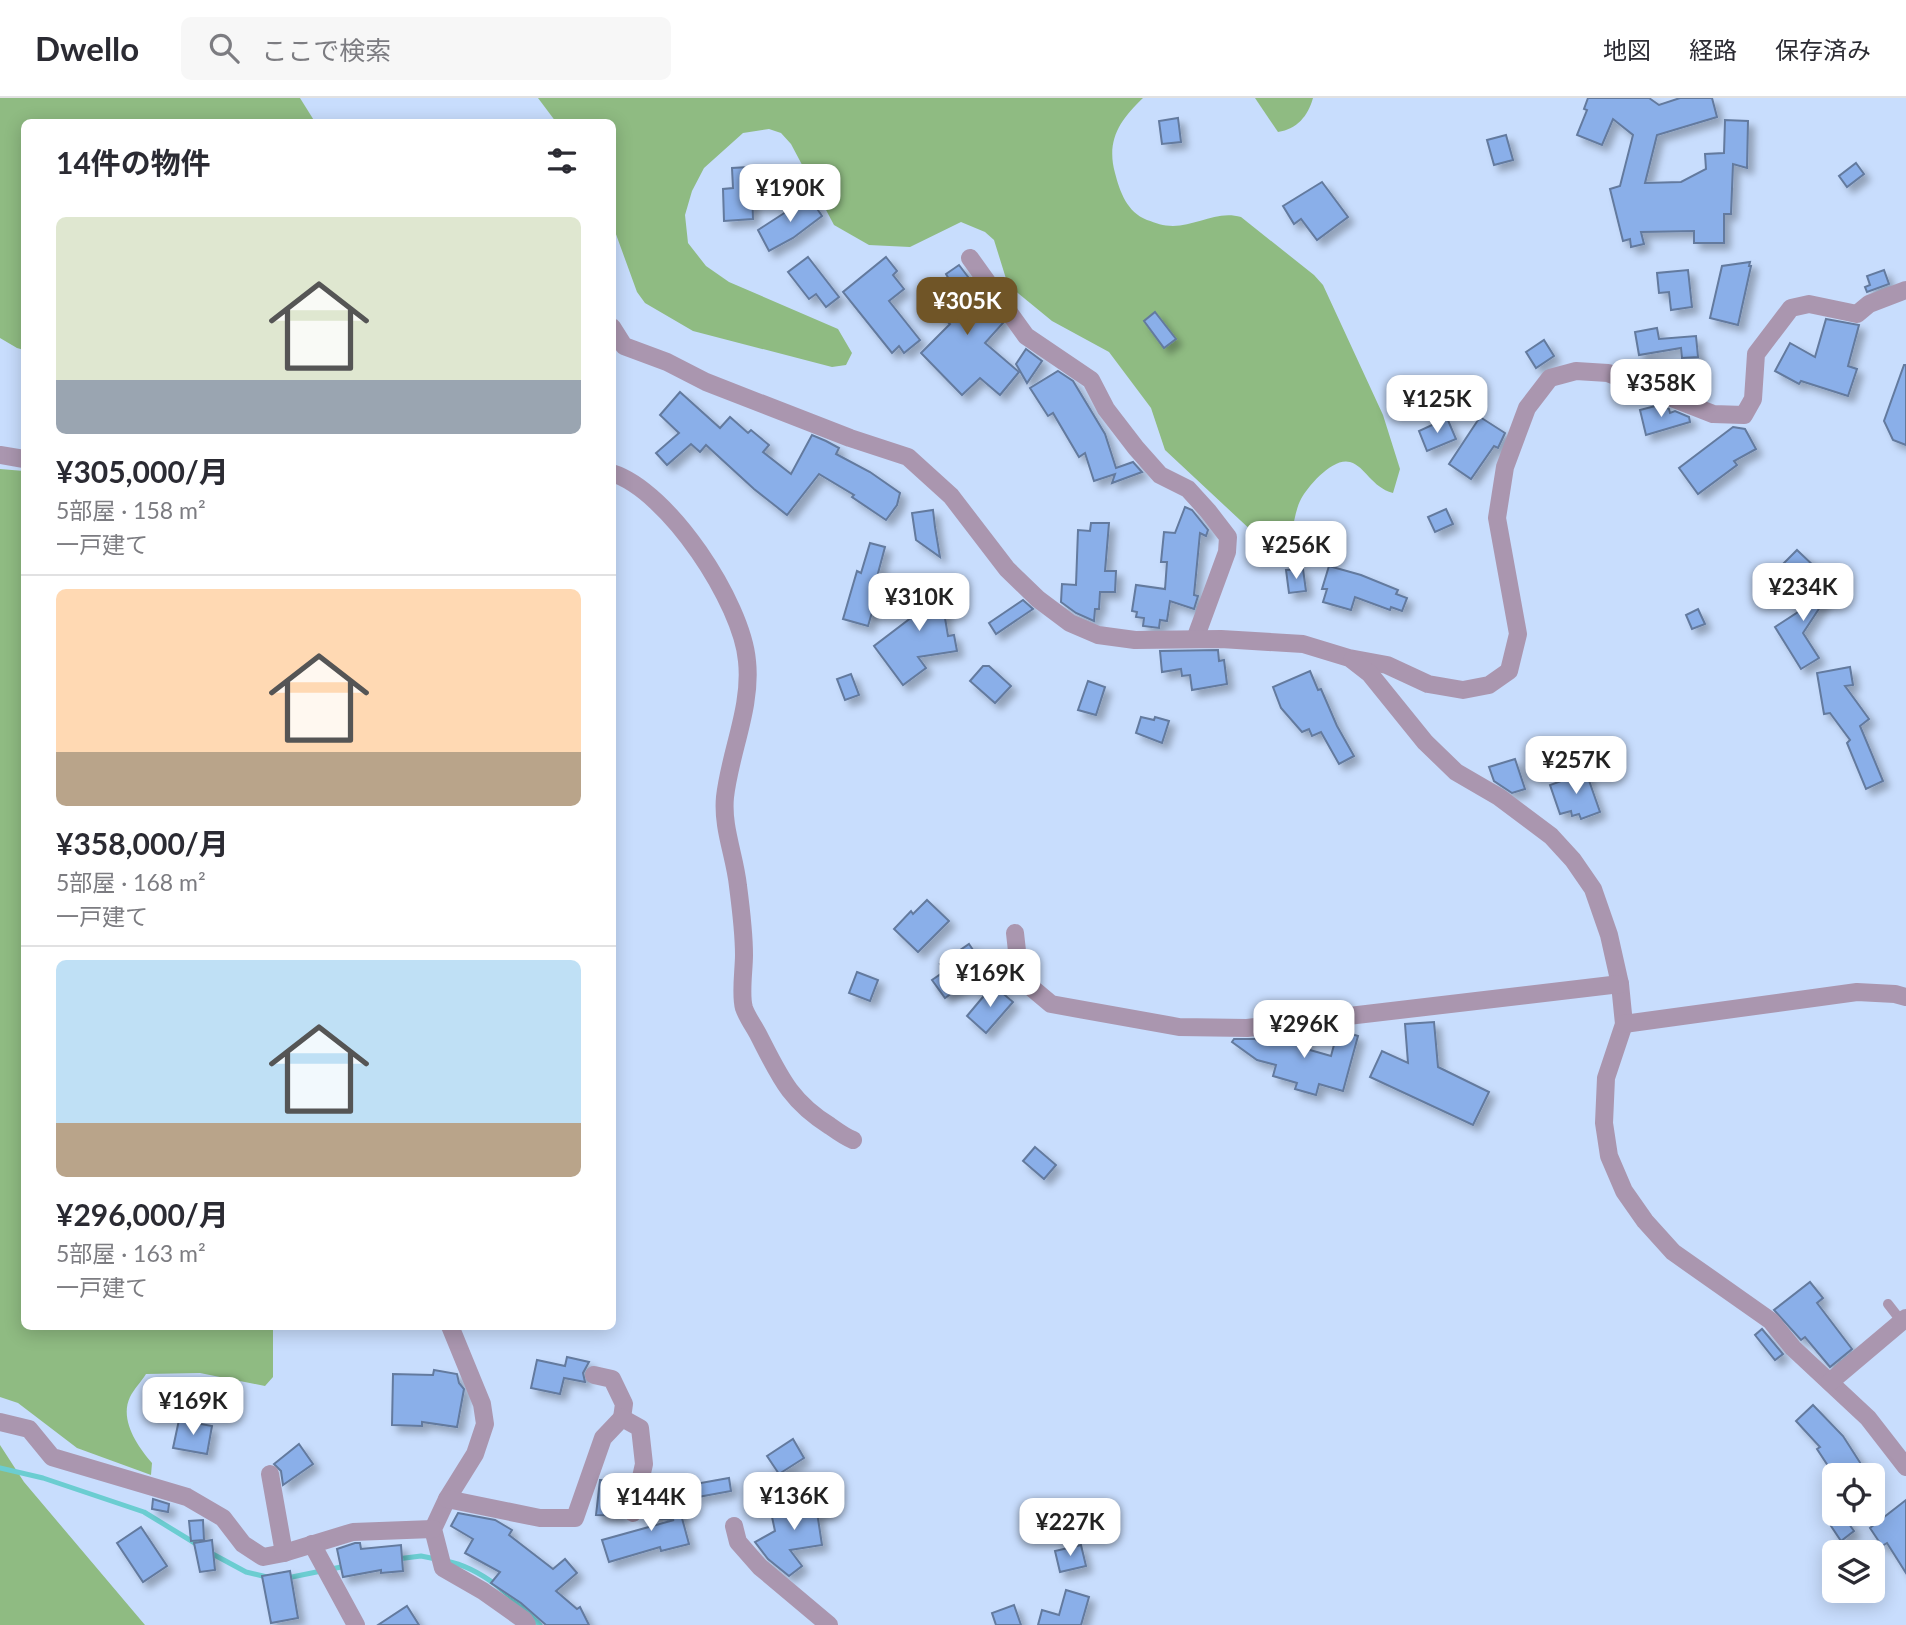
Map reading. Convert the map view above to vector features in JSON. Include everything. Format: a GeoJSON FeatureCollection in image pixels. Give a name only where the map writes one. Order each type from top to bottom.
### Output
{"type":"FeatureCollection","features":[{"type":"Feature","properties":{"kind":"street"},"geometry":{"type":"LineString","coordinates":[[970,258],[1026,336],[1091,380],[1106,409],[1143,457],[1160,475],[1188,489],[1228,537],[1227,552],[1195,639]]}},
{"type":"Feature","properties":{"kind":"street"},"geometry":{"type":"LineString","coordinates":[[616,333],[624,346],[667,362],[706,382],[850,438],[908,457],[951,496],[1007,569],[1070,623],[1098,635],[1135,640],[1195,639],[1303,644],[1349,658],[1387,665],[1428,684],[1464,690],[1489,685],[1508,671],[1518,634],[1497,519],[1504,467],[1527,408],[1550,378],[1576,371],[1608,373],[1713,414],[1744,415],[1753,399],[1756,354],[1791,308],[1809,304],[1857,314],[1869,304],[1906,290]]}},
{"type":"Feature","properties":{"kind":"street"},"geometry":{"type":"LineString","coordinates":[[0,455],[21,458]]}},
{"type":"Feature","properties":{"kind":"street"},"geometry":{"type":"LineString","coordinates":[[616,474],[625,477],[653,496],[699,550],[723,593],[737,626],[747,660],[747,697],[729,771],[725,822],[738,882],[744,935],[744,1008],[780,1079],[799,1103],[813,1116],[853,1140]]}},
{"type":"Feature","properties":{"kind":"street"},"geometry":{"type":"LineString","coordinates":[[1349,658],[1370,674],[1425,742],[1456,772],[1499,797],[1551,836],[1573,860],[1593,889],[1609,935],[1620,984],[1624,1024],[1606,1078],[1604,1123],[1609,1156],[1624,1191],[1645,1221],[1673,1252],[1771,1321],[1793,1348],[1868,1418],[1906,1467]]}},
{"type":"Feature","properties":{"kind":"street"},"geometry":{"type":"LineString","coordinates":[[1014,933],[1020,978],[1051,1004],[1179,1027],[1247,1028],[1620,984]]}},
{"type":"Feature","properties":{"kind":"street"},"geometry":{"type":"LineString","coordinates":[[1624,1024],[1857,992],[1906,997]]}},
{"type":"Feature","properties":{"kind":"street"},"geometry":{"type":"LineString","coordinates":[[1830,1382],[1904,1320]]}},
{"type":"Feature","properties":{"kind":"street"},"geometry":{"type":"LineString","coordinates":[[452,1330],[482,1404],[485,1424],[475,1454],[447,1499],[433,1529],[443,1568],[483,1591],[524,1620],[527,1625]]}},
{"type":"Feature","properties":{"kind":"street"},"geometry":{"type":"LineString","coordinates":[[447,1499],[540,1518],[575,1518],[603,1438],[622,1418],[624,1404],[612,1379],[594,1375]]}},
{"type":"Feature","properties":{"kind":"street"},"geometry":{"type":"LineString","coordinates":[[622,1418],[640,1428],[644,1464],[633,1513]]}},
{"type":"Feature","properties":{"kind":"street"},"geometry":{"type":"LineString","coordinates":[[0,1422],[29,1429],[52,1457],[187,1497],[223,1518],[243,1545],[263,1557],[353,1532],[433,1529]]}},
{"type":"Feature","properties":{"kind":"street"},"geometry":{"type":"LineString","coordinates":[[270,1474],[284,1553]]}},
{"type":"Feature","properties":{"kind":"street"},"geometry":{"type":"LineString","coordinates":[[734,1526],[738,1542],[760,1567],[829,1625]]}},
{"type":"Feature","properties":{"kind":"street"},"geometry":{"type":"LineString","coordinates":[[312,1545],[355,1625]]}},
{"type":"Feature","properties":{"kind":"lane"},"geometry":{"type":"LineString","coordinates":[[1888,1304],[1904,1320]]}},
{"type":"Feature","properties":{"kind":"green space"},"geometry":{"type":"Polygon","coordinates":[[[0,98],[300,98],[313,119],[21,119],[21,349],[0,338],[0,98]]]}},
{"type":"Feature","properties":{"kind":"green space"},"geometry":{"type":"Polygon","coordinates":[[[538,98],[1143,98],[1117,131],[1112,150],[1117,180],[1125,201],[1134,212],[1147,220],[1173,226],[1223,215],[1241,217],[1314,275],[1323,285],[1383,415],[1400,469],[1393,493],[1379,486],[1356,465],[1350,462],[1336,464],[1315,480],[1301,499],[1288,552],[1276,550],[1255,534],[1165,450],[1151,408],[1109,352],[1052,321],[1008,285],[994,240],[985,232],[961,222],[910,247],[869,245],[834,225],[791,144],[781,133],[769,129],[743,133],[704,168],[692,191],[685,215],[688,243],[706,266],[729,282],[838,329],[852,353],[846,365],[832,367],[693,331],[645,303],[637,292],[616,234],[616,119],[554,119],[538,98]]]}},
{"type":"Feature","properties":{"kind":"green space"},"geometry":{"type":"Polygon","coordinates":[[[1255,98],[1313,98],[1301,121],[1278,132],[1255,98]]]}},
{"type":"Feature","properties":{"kind":"green space"},"geometry":{"type":"Polygon","coordinates":[[[0,469],[21,471],[21,1330],[273,1330],[273,1377],[265,1386],[200,1373],[146,1374],[130,1397],[127,1415],[136,1441],[152,1463],[151,1475],[77,1448],[18,1403],[0,1397],[0,469]]]}},
{"type":"Feature","properties":{"kind":"green space"},"geometry":{"type":"Polygon","coordinates":[[[0,1445],[24,1482],[145,1625],[0,1625],[0,1445]]]}},
{"type":"Feature","properties":{"kind":"building"},"geometry":{"type":"Polygon","coordinates":[[[1588,98],[1649,98],[1659,105],[1680,98],[1712,98],[1717,117],[1657,135],[1645,183],[1681,182],[1706,169],[1705,154],[1724,153],[1725,120],[1748,121],[1747,168],[1733,164],[1731,214],[1724,214],[1724,243],[1694,243],[1694,231],[1641,232],[1644,244],[1631,247],[1630,239],[1623,241],[1610,189],[1620,186],[1633,135],[1613,119],[1602,145],[1577,135],[1587,110],[1584,109],[1588,98]]]}},
{"type":"Feature","properties":{"kind":"building"},"geometry":{"type":"Polygon","coordinates":[[[1178,118],[1181,142],[1162,144],[1159,121],[1178,118]]]}},
{"type":"Feature","properties":{"kind":"building"},"geometry":{"type":"Polygon","coordinates":[[[1506,135],[1513,160],[1494,165],[1487,140],[1506,135]]]}},
{"type":"Feature","properties":{"kind":"building"},"geometry":{"type":"Polygon","coordinates":[[[1856,163],[1864,174],[1847,187],[1839,176],[1856,163]]]}},
{"type":"Feature","properties":{"kind":"building"},"geometry":{"type":"Polygon","coordinates":[[[766,166],[767,187],[752,187],[753,219],[724,221],[723,189],[733,188],[732,168],[766,166]]]}},
{"type":"Feature","properties":{"kind":"building"},"geometry":{"type":"Polygon","coordinates":[[[1322,182],[1348,217],[1317,240],[1301,219],[1294,224],[1283,206],[1322,182]]]}},
{"type":"Feature","properties":{"kind":"building"},"geometry":{"type":"Polygon","coordinates":[[[809,197],[822,216],[793,238],[769,251],[758,230],[809,197]]]}},
{"type":"Feature","properties":{"kind":"building"},"geometry":{"type":"Polygon","coordinates":[[[808,257],[839,297],[826,307],[816,294],[809,299],[788,272],[808,257]]]}},
{"type":"Feature","properties":{"kind":"building"},"geometry":{"type":"Polygon","coordinates":[[[886,257],[897,271],[893,275],[904,289],[889,301],[920,340],[904,353],[899,346],[892,353],[843,292],[886,257]]]}},
{"type":"Feature","properties":{"kind":"building"},"geometry":{"type":"Polygon","coordinates":[[[1750,262],[1738,325],[1710,318],[1722,266],[1750,262]]]}},
{"type":"Feature","properties":{"kind":"building"},"geometry":{"type":"Polygon","coordinates":[[[959,265],[1003,323],[985,343],[1019,372],[1000,395],[980,378],[962,395],[921,353],[950,324],[928,295],[950,281],[946,274],[959,265]]]}},
{"type":"Feature","properties":{"kind":"building"},"geometry":{"type":"Polygon","coordinates":[[[1688,270],[1692,307],[1671,310],[1669,292],[1659,293],[1657,273],[1688,270]]]}},
{"type":"Feature","properties":{"kind":"building"},"geometry":{"type":"Polygon","coordinates":[[[1884,270],[1889,284],[1867,292],[1865,287],[1870,285],[1867,276],[1884,270]]]}},
{"type":"Feature","properties":{"kind":"building"},"geometry":{"type":"Polygon","coordinates":[[[1155,312],[1176,339],[1164,348],[1144,321],[1155,312]]]}},
{"type":"Feature","properties":{"kind":"building"},"geometry":{"type":"Polygon","coordinates":[[[1826,319],[1859,325],[1848,366],[1857,369],[1848,396],[1801,381],[1799,384],[1775,371],[1790,343],[1815,357],[1826,319]]]}},
{"type":"Feature","properties":{"kind":"building"},"geometry":{"type":"Polygon","coordinates":[[[1657,328],[1659,339],[1696,336],[1698,357],[1682,358],[1681,348],[1639,355],[1635,332],[1657,328]]]}},
{"type":"Feature","properties":{"kind":"building"},"geometry":{"type":"Polygon","coordinates":[[[1544,340],[1554,356],[1536,368],[1526,352],[1544,340]]]}},
{"type":"Feature","properties":{"kind":"building"},"geometry":{"type":"Polygon","coordinates":[[[1026,349],[1042,361],[1027,383],[1016,364],[1026,349]]]}},
{"type":"Feature","properties":{"kind":"building"},"geometry":{"type":"Polygon","coordinates":[[[1904,365],[1906,445],[1893,440],[1884,421],[1904,365]]]}},
{"type":"Feature","properties":{"kind":"building"},"geometry":{"type":"Polygon","coordinates":[[[1058,371],[1073,381],[1105,434],[1116,468],[1133,462],[1142,472],[1112,483],[1115,474],[1094,481],[1085,453],[1079,457],[1053,413],[1048,416],[1030,388],[1058,371]]]}},
{"type":"Feature","properties":{"kind":"building"},"geometry":{"type":"Polygon","coordinates":[[[680,392],[720,428],[730,417],[748,433],[751,430],[769,445],[763,452],[791,474],[812,435],[826,441],[839,448],[836,454],[870,472],[900,493],[897,505],[886,520],[852,497],[854,495],[819,474],[787,515],[706,445],[700,452],[691,444],[667,465],[656,453],[679,433],[660,415],[680,392]]]}},
{"type":"Feature","properties":{"kind":"building"},"geometry":{"type":"Polygon","coordinates":[[[1659,405],[1669,409],[1670,413],[1675,411],[1689,417],[1690,422],[1646,435],[1640,410],[1659,405]]]}},
{"type":"Feature","properties":{"kind":"building"},"geometry":{"type":"Polygon","coordinates":[[[1480,417],[1505,433],[1498,448],[1494,446],[1471,479],[1449,464],[1480,417]]]}},
{"type":"Feature","properties":{"kind":"building"},"geometry":{"type":"Polygon","coordinates":[[[1447,418],[1456,439],[1427,451],[1419,431],[1447,418]]]}},
{"type":"Feature","properties":{"kind":"building"},"geometry":{"type":"Polygon","coordinates":[[[1733,427],[1745,429],[1756,449],[1734,461],[1737,465],[1698,494],[1679,468],[1733,427]]]}},
{"type":"Feature","properties":{"kind":"building"},"geometry":{"type":"Polygon","coordinates":[[[1185,507],[1192,510],[1208,530],[1206,536],[1200,533],[1194,595],[1198,596],[1194,609],[1170,601],[1167,621],[1160,620],[1159,628],[1143,626],[1144,618],[1136,617],[1137,612],[1132,611],[1136,585],[1165,589],[1167,562],[1161,562],[1164,532],[1175,533],[1185,507]]]}},
{"type":"Feature","properties":{"kind":"building"},"geometry":{"type":"Polygon","coordinates":[[[1446,509],[1453,524],[1435,532],[1428,517],[1446,509]]]}},
{"type":"Feature","properties":{"kind":"building"},"geometry":{"type":"Polygon","coordinates":[[[933,510],[940,557],[916,540],[912,513],[933,510]]]}},
{"type":"Feature","properties":{"kind":"building"},"geometry":{"type":"Polygon","coordinates":[[[1091,523],[1109,523],[1105,571],[1116,571],[1115,592],[1100,592],[1099,609],[1095,609],[1094,621],[1061,602],[1062,584],[1076,585],[1078,530],[1090,531],[1091,523]]]}},
{"type":"Feature","properties":{"kind":"building"},"geometry":{"type":"Polygon","coordinates":[[[870,543],[885,547],[877,577],[882,578],[868,626],[843,619],[857,571],[861,573],[870,543]]]}},
{"type":"Feature","properties":{"kind":"building"},"geometry":{"type":"Polygon","coordinates":[[[1797,550],[1817,569],[1804,582],[1784,563],[1797,550]]]}},
{"type":"Feature","properties":{"kind":"building"},"geometry":{"type":"Polygon","coordinates":[[[1329,566],[1398,590],[1396,594],[1407,598],[1402,611],[1391,607],[1390,610],[1355,597],[1351,610],[1323,602],[1327,589],[1322,589],[1329,566]]]}},
{"type":"Feature","properties":{"kind":"building"},"geometry":{"type":"Polygon","coordinates":[[[1303,569],[1306,591],[1289,593],[1286,570],[1303,569]]]}},
{"type":"Feature","properties":{"kind":"building"},"geometry":{"type":"Polygon","coordinates":[[[1808,579],[1830,592],[1803,633],[1819,658],[1801,669],[1775,627],[1801,610],[1792,605],[1808,579]]]}},
{"type":"Feature","properties":{"kind":"building"},"geometry":{"type":"Polygon","coordinates":[[[948,582],[950,599],[942,600],[948,636],[954,635],[957,651],[918,657],[926,668],[903,685],[874,646],[912,617],[908,588],[948,582]]]}},
{"type":"Feature","properties":{"kind":"building"},"geometry":{"type":"Polygon","coordinates":[[[1023,600],[1033,609],[996,634],[989,623],[1023,600]]]}},
{"type":"Feature","properties":{"kind":"building"},"geometry":{"type":"Polygon","coordinates":[[[1698,609],[1705,624],[1692,629],[1686,615],[1698,609]]]}},
{"type":"Feature","properties":{"kind":"building"},"geometry":{"type":"Polygon","coordinates":[[[1218,650],[1219,661],[1224,660],[1227,684],[1192,690],[1190,675],[1182,676],[1181,669],[1162,672],[1160,651],[1218,650]]]}},
{"type":"Feature","properties":{"kind":"building"},"geometry":{"type":"Polygon","coordinates":[[[983,666],[989,666],[1011,686],[995,703],[970,681],[983,666]]]}},
{"type":"Feature","properties":{"kind":"building"},"geometry":{"type":"Polygon","coordinates":[[[1850,667],[1853,685],[1845,686],[1869,719],[1860,726],[1883,781],[1866,789],[1847,743],[1850,740],[1830,713],[1824,714],[1817,673],[1850,667]]]}},
{"type":"Feature","properties":{"kind":"building"},"geometry":{"type":"Polygon","coordinates":[[[1310,671],[1354,756],[1339,764],[1321,732],[1312,736],[1309,729],[1302,732],[1281,708],[1273,687],[1310,671]]]}},
{"type":"Feature","properties":{"kind":"building"},"geometry":{"type":"Polygon","coordinates":[[[851,674],[859,695],[845,700],[837,679],[851,674]]]}},
{"type":"Feature","properties":{"kind":"building"},"geometry":{"type":"Polygon","coordinates":[[[1088,681],[1105,687],[1096,715],[1078,710],[1088,681]]]}},
{"type":"Feature","properties":{"kind":"building"},"geometry":{"type":"Polygon","coordinates":[[[1141,717],[1169,721],[1162,743],[1136,733],[1141,717]]]}},
{"type":"Feature","properties":{"kind":"building"},"geometry":{"type":"Polygon","coordinates":[[[1515,759],[1525,789],[1512,793],[1494,781],[1489,767],[1515,759]]]}},
{"type":"Feature","properties":{"kind":"building"},"geometry":{"type":"Polygon","coordinates":[[[1586,772],[1600,812],[1581,819],[1579,814],[1572,816],[1571,811],[1560,814],[1550,785],[1586,772]]]}},
{"type":"Feature","properties":{"kind":"building"},"geometry":{"type":"Polygon","coordinates":[[[927,900],[949,921],[918,952],[894,929],[911,911],[913,914],[927,900]]]}},
{"type":"Feature","properties":{"kind":"building"},"geometry":{"type":"Polygon","coordinates":[[[969,944],[986,969],[945,998],[932,980],[945,971],[940,964],[969,944]]]}},
{"type":"Feature","properties":{"kind":"building"},"geometry":{"type":"Polygon","coordinates":[[[857,972],[878,980],[870,1001],[849,993],[857,972]]]}},
{"type":"Feature","properties":{"kind":"building"},"geometry":{"type":"Polygon","coordinates":[[[993,985],[1013,1002],[986,1033],[967,1016],[993,985]]]}},
{"type":"Feature","properties":{"kind":"building"},"geometry":{"type":"Polygon","coordinates":[[[1434,1022],[1438,1067],[1489,1092],[1473,1125],[1370,1077],[1382,1051],[1408,1063],[1405,1024],[1434,1022]]]}},
{"type":"Feature","properties":{"kind":"building"},"geometry":{"type":"Polygon","coordinates":[[[1338,1030],[1358,1036],[1343,1091],[1319,1084],[1316,1095],[1295,1089],[1297,1083],[1273,1076],[1276,1065],[1257,1060],[1232,1042],[1234,1039],[1259,1041],[1260,1038],[1299,1033],[1306,1035],[1303,1048],[1331,1056],[1338,1030]]]}},
{"type":"Feature","properties":{"kind":"building"},"geometry":{"type":"Polygon","coordinates":[[[1035,1147],[1056,1165],[1044,1179],[1023,1161],[1035,1147]]]}},
{"type":"Feature","properties":{"kind":"building"},"geometry":{"type":"Polygon","coordinates":[[[1810,1282],[1823,1298],[1817,1303],[1852,1349],[1830,1367],[1805,1337],[1801,1340],[1774,1310],[1810,1282]]]}},
{"type":"Feature","properties":{"kind":"building"},"geometry":{"type":"Polygon","coordinates":[[[1762,1329],[1783,1354],[1775,1360],[1755,1335],[1762,1329]]]}},
{"type":"Feature","properties":{"kind":"building"},"geometry":{"type":"Polygon","coordinates":[[[567,1357],[589,1362],[583,1373],[585,1382],[564,1378],[560,1394],[531,1388],[537,1360],[565,1366],[567,1357]]]}},
{"type":"Feature","properties":{"kind":"building"},"geometry":{"type":"Polygon","coordinates":[[[434,1370],[457,1374],[464,1389],[457,1427],[422,1422],[422,1426],[392,1425],[393,1374],[433,1375],[434,1370]]]}},
{"type":"Feature","properties":{"kind":"building"},"geometry":{"type":"Polygon","coordinates":[[[1813,1405],[1843,1436],[1860,1463],[1826,1463],[1817,1449],[1820,1447],[1796,1421],[1813,1405]]]}},
{"type":"Feature","properties":{"kind":"building"},"geometry":{"type":"Polygon","coordinates":[[[179,1420],[212,1426],[207,1454],[173,1448],[179,1420]]]}},
{"type":"Feature","properties":{"kind":"building"},"geometry":{"type":"Polygon","coordinates":[[[793,1439],[804,1458],[779,1474],[767,1456],[793,1439]]]}},
{"type":"Feature","properties":{"kind":"building"},"geometry":{"type":"Polygon","coordinates":[[[299,1444],[313,1464],[283,1485],[281,1471],[274,1464],[299,1444]]]}},
{"type":"Feature","properties":{"kind":"building"},"geometry":{"type":"Polygon","coordinates":[[[729,1478],[731,1491],[698,1497],[695,1484],[729,1478]]]}},
{"type":"Feature","properties":{"kind":"building"},"geometry":{"type":"Polygon","coordinates":[[[600,1480],[623,1481],[621,1516],[596,1515],[600,1480]]]}},
{"type":"Feature","properties":{"kind":"building"},"geometry":{"type":"Polygon","coordinates":[[[826,1494],[829,1510],[817,1512],[822,1545],[790,1550],[802,1566],[789,1576],[768,1559],[755,1542],[775,1531],[772,1517],[786,1514],[784,1503],[826,1494]]]}},
{"type":"Feature","properties":{"kind":"building"},"geometry":{"type":"Polygon","coordinates":[[[676,1496],[689,1544],[661,1551],[660,1547],[609,1562],[602,1540],[674,1520],[652,1518],[648,1503],[676,1496]]]}},
{"type":"Feature","properties":{"kind":"building"},"geometry":{"type":"Polygon","coordinates":[[[153,1499],[169,1504],[168,1512],[152,1509],[153,1499]]]}},
{"type":"Feature","properties":{"kind":"building"},"geometry":{"type":"Polygon","coordinates":[[[1906,1500],[1906,1573],[1887,1543],[1885,1544],[1885,1540],[1878,1540],[1870,1528],[1885,1526],[1885,1516],[1906,1500]]]}},
{"type":"Feature","properties":{"kind":"building"},"geometry":{"type":"Polygon","coordinates":[[[458,1513],[495,1520],[512,1530],[509,1535],[553,1569],[565,1559],[577,1573],[556,1591],[577,1609],[580,1607],[589,1625],[546,1625],[521,1603],[491,1583],[500,1572],[465,1553],[473,1539],[451,1526],[458,1513]]]}},
{"type":"Feature","properties":{"kind":"building"},"geometry":{"type":"Polygon","coordinates":[[[203,1520],[204,1540],[191,1541],[189,1521],[203,1520]]]}},
{"type":"Feature","properties":{"kind":"building"},"geometry":{"type":"Polygon","coordinates":[[[1831,1526],[1850,1526],[1854,1531],[1840,1540],[1831,1526]]]}},
{"type":"Feature","properties":{"kind":"building"},"geometry":{"type":"Polygon","coordinates":[[[141,1527],[167,1566],[143,1582],[117,1543],[141,1527]]]}},
{"type":"Feature","properties":{"kind":"building"},"geometry":{"type":"Polygon","coordinates":[[[212,1540],[215,1570],[200,1572],[194,1543],[212,1540]]]}},
{"type":"Feature","properties":{"kind":"building"},"geometry":{"type":"Polygon","coordinates":[[[360,1543],[361,1549],[401,1545],[403,1571],[381,1573],[381,1570],[343,1577],[337,1549],[360,1543]]]}},
{"type":"Feature","properties":{"kind":"building"},"geometry":{"type":"Polygon","coordinates":[[[1081,1545],[1086,1566],[1060,1572],[1055,1551],[1081,1545]]]}},
{"type":"Feature","properties":{"kind":"building"},"geometry":{"type":"Polygon","coordinates":[[[290,1571],[298,1618],[271,1623],[262,1576],[290,1571]]]}},
{"type":"Feature","properties":{"kind":"building"},"geometry":{"type":"Polygon","coordinates":[[[1066,1590],[1089,1597],[1081,1625],[1038,1625],[1042,1610],[1059,1615],[1066,1590]]]}},
{"type":"Feature","properties":{"kind":"building"},"geometry":{"type":"Polygon","coordinates":[[[1014,1605],[1021,1625],[996,1625],[992,1613],[1014,1605]]]}},
{"type":"Feature","properties":{"kind":"building"},"geometry":{"type":"Polygon","coordinates":[[[407,1606],[419,1625],[378,1625],[407,1606]]]}},
{"type":"Feature","properties":{"kind":"waterway"},"geometry":{"type":"LineString","coordinates":[[0,1468],[43,1478],[144,1512],[198,1545]]}},
{"type":"Feature","properties":{"kind":"waterway"},"geometry":{"type":"LineString","coordinates":[[209,1552],[246,1572],[267,1577]]}},
{"type":"Feature","properties":{"kind":"waterway"},"geometry":{"type":"LineString","coordinates":[[397,1559],[421,1556],[436,1559]]}},
{"type":"Feature","properties":{"kind":"waterway"},"geometry":{"type":"LineString","coordinates":[[446,1561],[485,1577],[540,1625]]}},
{"type":"Feature","properties":{"kind":"waterway"},"geometry":{"type":"LineString","coordinates":[[287,1578],[346,1566]]}}]}
